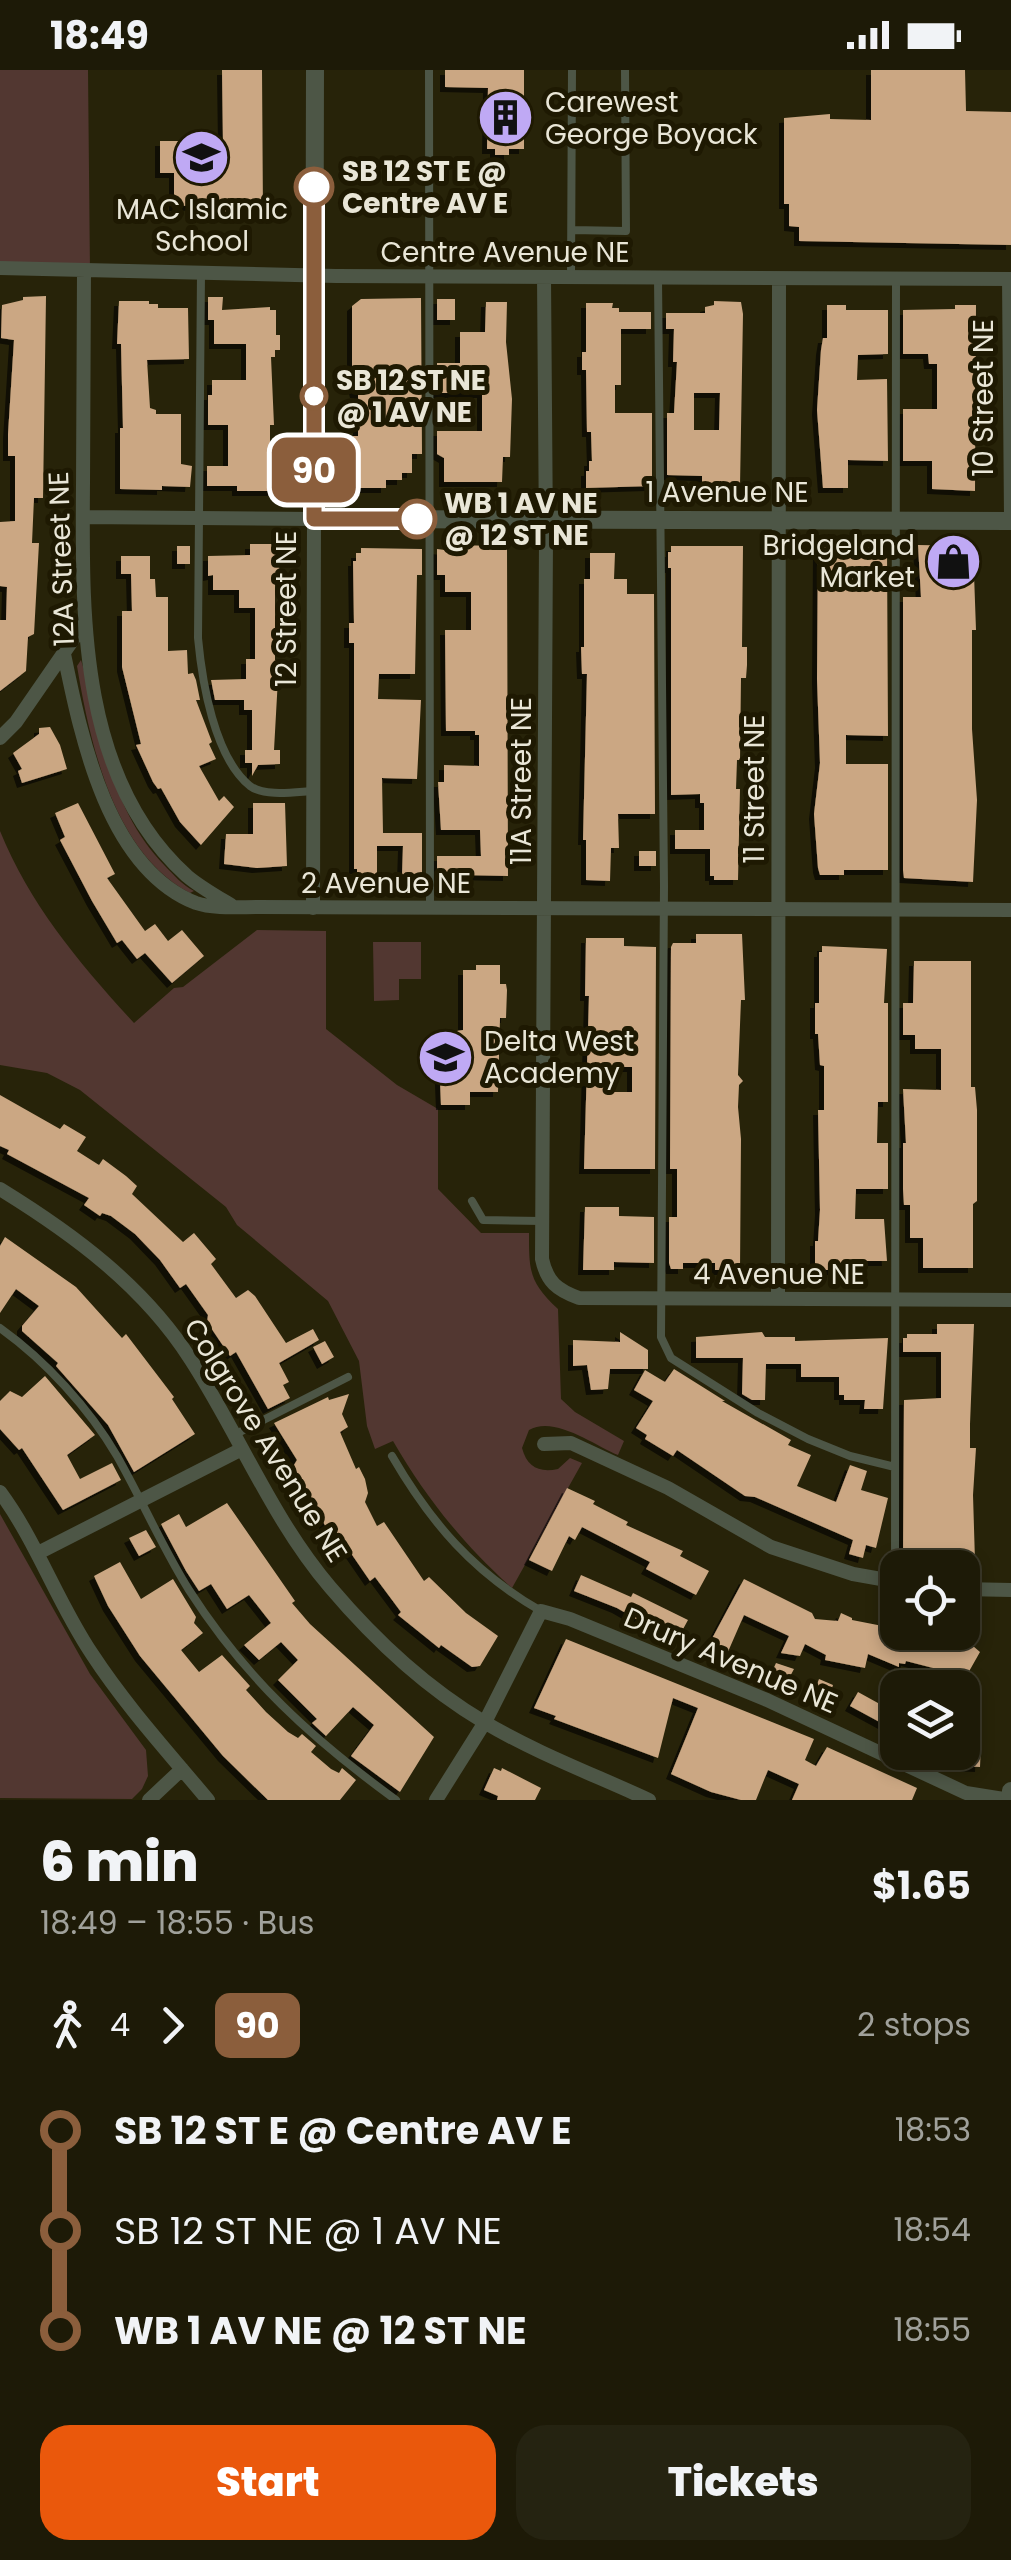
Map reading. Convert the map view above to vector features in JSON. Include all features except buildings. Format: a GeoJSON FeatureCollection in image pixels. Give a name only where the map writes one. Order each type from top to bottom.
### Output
{"type":"FeatureCollection","features":[{"type":"Feature","properties":{"kind":"street","name":"12 Street NE"},"geometry":{"type":"LineString","coordinates":[[313,908],[314,70]]}},
{"type":"Feature","properties":{"kind":"street","name":"Centre Avenue NE"},"geometry":{"type":"LineString","coordinates":[[0,268],[572,278],[1010,279]]}},
{"type":"Feature","properties":{"kind":"street","name":"12A Street NE"},"geometry":{"type":"LineString","coordinates":[[84,271],[83,625],[97,704],[117,774],[147,830],[189,878],[235,907]]}},
{"type":"Feature","properties":{"kind":"street","name":"11A Street NE"},"geometry":{"type":"LineString","coordinates":[[544,277],[542,1259],[551,1283]]}},
{"type":"Feature","properties":{"kind":"street","name":"11 Street NE"},"geometry":{"type":"LineString","coordinates":[[778,1298],[779,279]]}},
{"type":"Feature","properties":{"kind":"street","name":"10 Street NE"},"geometry":{"type":"LineString","coordinates":[[1010,279],[1011,519]]}},
{"type":"Feature","properties":{"kind":"street","name":"1 Avenue NE"},"geometry":{"type":"LineString","coordinates":[[83,517],[895,522],[1011,519]]}},
{"type":"Feature","properties":{"kind":"street"},"geometry":{"type":"LineString","coordinates":[[0,738],[83,625]]}},
{"type":"Feature","properties":{"kind":"street","name":"12A Street NE"},"geometry":{"type":"LineString","coordinates":[[64,654],[94,776],[131,847],[160,878],[198,903],[235,907]]}},
{"type":"Feature","properties":{"kind":"street","name":"2 Avenue NE"},"geometry":{"type":"LineString","coordinates":[[235,907],[1011,910]]}},
{"type":"Feature","properties":{"kind":"street","name":"Colgrove Avenue NE"},"geometry":{"type":"LineString","coordinates":[[0,1188],[66,1230],[127,1282],[190,1358],[292,1536],[347,1606],[420,1677],[485,1722],[649,1800]]}},
{"type":"Feature","properties":{"kind":"street","name":"4 Avenue NE"},"geometry":{"type":"LineString","coordinates":[[551,1283],[579,1298],[1011,1300]]}},
{"type":"Feature","properties":{"kind":"street"},"geometry":{"type":"LineString","coordinates":[[38,1553],[140,1500],[238,1442]]}},
{"type":"Feature","properties":{"kind":"street"},"geometry":{"type":"LineString","coordinates":[[544,1444],[571,1444],[586,1450],[668,1488],[772,1547],[880,1579]]}},
{"type":"Feature","properties":{"kind":"street"},"geometry":{"type":"LineString","coordinates":[[0,1492],[38,1553],[91,1653],[208,1800]]}},
{"type":"Feature","properties":{"kind":"street"},"geometry":{"type":"LineString","coordinates":[[980,1589],[1011,1590]]}},
{"type":"Feature","properties":{"kind":"street"},"geometry":{"type":"LineString","coordinates":[[436,1800],[485,1722],[541,1611]]}},
{"type":"Feature","properties":{"kind":"street","name":"Drury Avenue NE"},"geometry":{"type":"LineString","coordinates":[[541,1611],[570,1619],[767,1700],[966,1793],[1010,1800]]}},
{"type":"Feature","properties":{"kind":"street"},"geometry":{"type":"LineString","coordinates":[[149,1800],[182,1769]]}},
{"type":"Feature","properties":{"kind":"street"},"geometry":{"type":"LineString","coordinates":[[1010,1800],[1011,1791]]}},
{"type":"Feature","properties":{"kind":"lane"},"geometry":{"type":"LineString","coordinates":[[428,70],[430,908]]}},
{"type":"Feature","properties":{"kind":"lane"},"geometry":{"type":"LineString","coordinates":[[569,70],[572,278]]}},
{"type":"Feature","properties":{"kind":"lane"},"geometry":{"type":"LineString","coordinates":[[572,230],[626,231],[624,70]]}},
{"type":"Feature","properties":{"kind":"lane"},"geometry":{"type":"LineString","coordinates":[[200,273],[198,638],[202,674],[214,722],[230,760],[250,786],[264,792],[313,791]]}},
{"type":"Feature","properties":{"kind":"lane"},"geometry":{"type":"LineString","coordinates":[[658,278],[664,908],[661,1337],[671,1358],[758,1413],[850,1456],[895,1467]]}},
{"type":"Feature","properties":{"kind":"lane"},"geometry":{"type":"LineString","coordinates":[[896,280],[896,1550]]}},
{"type":"Feature","properties":{"kind":"lane"},"geometry":{"type":"LineString","coordinates":[[472,1201],[484,1220],[542,1221]]}},
{"type":"Feature","properties":{"kind":"lane"},"geometry":{"type":"LineString","coordinates":[[0,1328],[19,1341],[80,1404],[116,1454],[188,1589],[261,1686],[296,1722],[396,1800]]}},
{"type":"Feature","properties":{"kind":"lane"},"geometry":{"type":"LineString","coordinates":[[238,1442],[348,1378]]}},
{"type":"Feature","properties":{"kind":"lane"},"geometry":{"type":"LineString","coordinates":[[392,1456],[422,1506],[477,1568],[541,1611]]}},
{"type":"Feature","properties":{"kind":"shaded area"},"geometry":{"type":"Polygon","coordinates":[[[0,70],[88,70],[90,272],[0,268],[0,70]]]}},
{"type":"Feature","properties":{"kind":"shaded area"},"geometry":{"type":"Polygon","coordinates":[[[81,660],[119,794],[146,843],[194,891],[190,893],[164,875],[142,852],[124,824],[89,729],[77,666],[81,660]]]}},
{"type":"Feature","properties":{"kind":"shaded area"},"geometry":{"type":"Polygon","coordinates":[[[0,831],[41,909],[94,979],[134,1023],[174,988],[183,987],[257,930],[326,931],[326,1029],[397,1085],[438,1109],[438,1189],[481,1233],[529,1233],[529,1257],[536,1283],[558,1309],[561,1399],[575,1412],[624,1441],[618,1455],[562,1429],[539,1426],[529,1430],[522,1448],[535,1467],[558,1469],[570,1458],[582,1463],[512,1588],[446,1519],[393,1441],[375,1449],[367,1426],[359,1361],[328,1301],[237,1225],[226,1207],[80,1090],[47,1073],[0,1065],[0,831]]]}},
{"type":"Feature","properties":{"kind":"shaded area"},"geometry":{"type":"Polygon","coordinates":[[[373,942],[421,942],[421,979],[399,979],[399,1000],[374,1001],[373,942]]]}},
{"type":"Feature","properties":{"kind":"shaded area"},"geometry":{"type":"Polygon","coordinates":[[[0,1514],[90,1674],[146,1750],[148,1776],[132,1799],[0,1798],[0,1514]]]}},
{"type":"Feature","properties":{"kind":"bus line","name":"90"},"geometry":{"type":"LineString","coordinates":[[314,187],[314,519],[417,519]]}},
{"type":"Feature","properties":{"kind":"place","name":"Carewest George Boyack"},"geometry":{"type":"Point","coordinates":[506,118]}},
{"type":"Feature","properties":{"kind":"place","name":"MAC Islamic School"},"geometry":{"type":"Point","coordinates":[202,158]}},
{"type":"Feature","properties":{"kind":"place","name":"SB 12 ST E @ Centre AV E"},"geometry":{"type":"Point","coordinates":[314,187]}},
{"type":"Feature","properties":{"kind":"place","name":"SB 12 ST NE @ 1 AV NE"},"geometry":{"type":"Point","coordinates":[314,396]}},
{"type":"Feature","properties":{"kind":"place","name":"WB 1 AV NE @ 12 ST NE"},"geometry":{"type":"Point","coordinates":[417,519]}},
{"type":"Feature","properties":{"kind":"place","name":"Bridgeland Market"},"geometry":{"type":"Point","coordinates":[954,561]}},
{"type":"Feature","properties":{"kind":"place","name":"Delta West Academy"},"geometry":{"type":"Point","coordinates":[445,1057]}}]}
